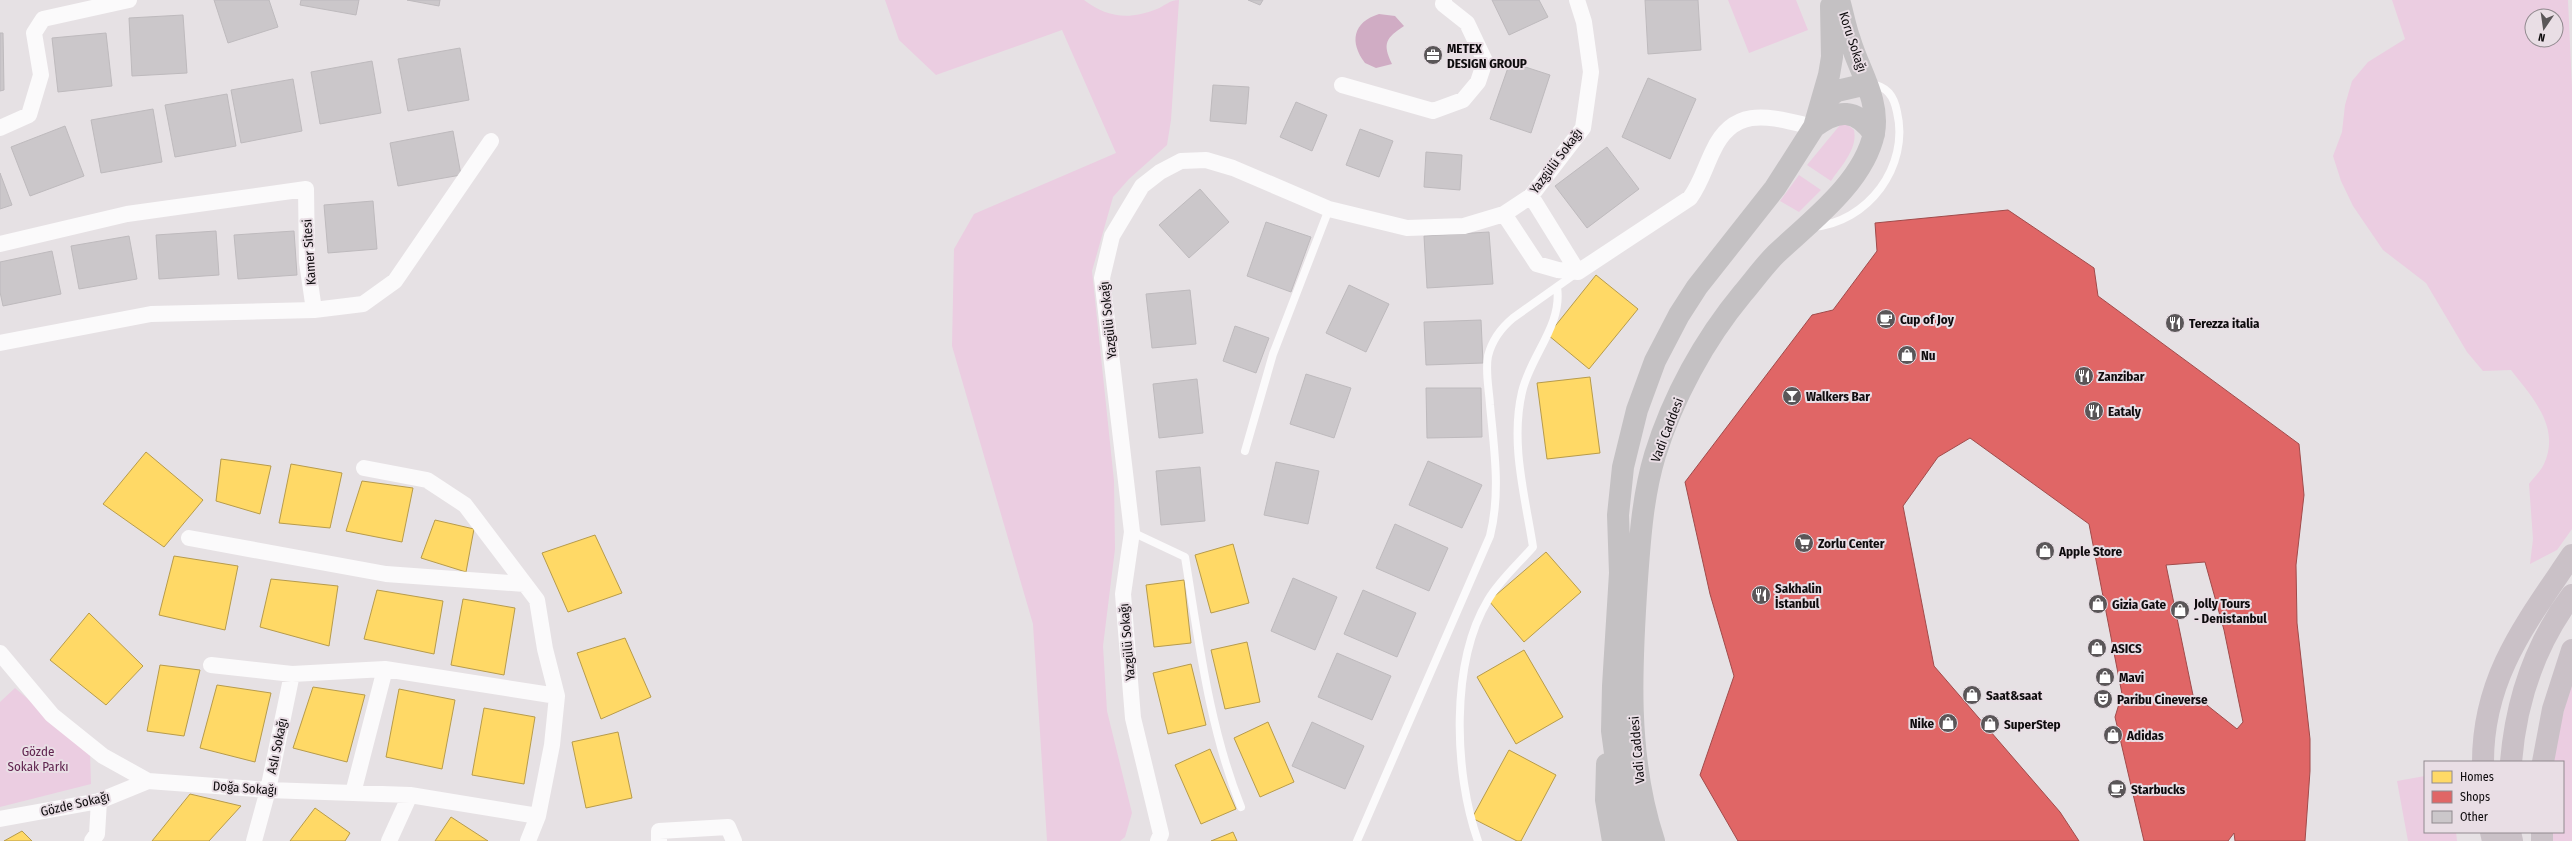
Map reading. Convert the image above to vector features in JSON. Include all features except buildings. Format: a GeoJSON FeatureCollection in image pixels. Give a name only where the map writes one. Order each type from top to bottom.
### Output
{"type":"FeatureCollection","features":[{"type":"Feature","properties":{"kind":"highway"},"geometry":{"type":"LineString","coordinates":[[2483,761],[2485,728],[2497,678],[2505,659],[2541,597],[2572,555]]}},
{"type":"Feature","properties":{"kind":"highway"},"geometry":{"type":"LineString","coordinates":[[2511,761],[2520,706],[2530,670],[2548,631],[2572,595]]}},
{"type":"Feature","properties":{"kind":"highway"},"geometry":{"type":"LineString","coordinates":[[2543,761],[2553,709],[2572,650]]}},
{"type":"Feature","properties":{"kind":"main road","name":"Koru Sokağı"},"geometry":{"type":"LineString","coordinates":[[1822,102],[1832,58],[1831,0]]}},
{"type":"Feature","properties":{"kind":"main road","name":"Koru Sokağı"},"geometry":{"type":"LineString","coordinates":[[1839,0],[1849,39],[1867,84]]}},
{"type":"Feature","properties":{"kind":"main road"},"geometry":{"type":"LineString","coordinates":[[1822,102],[1837,91],[1867,84]]}},
{"type":"Feature","properties":{"kind":"main road","name":"Vadi Caddesi"},"geometry":{"type":"LineString","coordinates":[[1654,841],[1643,806],[1638,774],[1633,702],[1635,621],[1641,534],[1645,496],[1655,455],[1695,363],[1716,329],[1776,255],[1807,228],[1838,194],[1858,168],[1867,153],[1874,134],[1875,117],[1867,84]]}},
{"type":"Feature","properties":{"kind":"main road","name":"Vadi Caddesi"},"geometry":{"type":"LineString","coordinates":[[1612,731],[1613,686],[1620,573],[1618,514],[1623,467],[1637,410],[1655,361],[1679,315],[1697,287],[1775,188],[1814,128],[1822,102]]}},
{"type":"Feature","properties":{"kind":"main road"},"geometry":{"type":"LineString","coordinates":[[1814,128],[1829,118],[1851,114],[1864,120],[1874,134]]}},
{"type":"Feature","properties":{"kind":"main road"},"geometry":{"type":"LineString","coordinates":[[1612,731],[1605,779],[1613,841]]}},
{"type":"Feature","properties":{"kind":"main road"},"geometry":{"type":"LineString","coordinates":[[1612,731],[1619,782],[1635,841]]}},
{"type":"Feature","properties":{"kind":"street"},"geometry":{"type":"LineString","coordinates":[[0,128],[29,115],[40,75],[34,34],[43,19],[129,0]]}},
{"type":"Feature","properties":{"kind":"street"},"geometry":{"type":"LineString","coordinates":[[1342,85],[1433,111],[1463,100],[1478,82],[1485,61],[1467,23],[1442,4],[1444,0]]}},
{"type":"Feature","properties":{"kind":"street","name":"Yazgülü Sokağı"},"geometry":{"type":"LineString","coordinates":[[1158,841],[1161,834],[1133,718],[1123,594],[1132,532],[1102,278],[1112,236],[1142,186],[1160,172],[1181,161],[1206,160],[1233,168],[1329,209],[1407,228],[1464,226],[1504,214],[1531,196],[1583,128],[1591,72],[1584,22],[1577,0]]}},
{"type":"Feature","properties":{"kind":"street"},"geometry":{"type":"LineString","coordinates":[[1504,214],[1537,264],[1558,270],[1578,272],[1690,198],[1700,186],[1713,150],[1726,130],[1741,120],[1760,116],[1814,128]]}},
{"type":"Feature","properties":{"kind":"street"},"geometry":{"type":"LineString","coordinates":[[0,343],[152,314],[314,310],[363,304],[395,281],[491,141]]}},
{"type":"Feature","properties":{"kind":"street","name":"Kamer Sitesi"},"geometry":{"type":"LineString","coordinates":[[0,244],[127,214],[306,188],[307,262],[314,310]]}},
{"type":"Feature","properties":{"kind":"street"},"geometry":{"type":"LineString","coordinates":[[1531,196],[1578,272]]}},
{"type":"Feature","properties":{"kind":"street"},"geometry":{"type":"LineString","coordinates":[[364,468],[427,480],[465,505],[537,600],[545,649],[557,696],[552,745],[538,816],[528,841]]}},
{"type":"Feature","properties":{"kind":"street"},"geometry":{"type":"LineString","coordinates":[[189,538],[386,574],[524,584]]}},
{"type":"Feature","properties":{"kind":"street","name":"Doğa Sokağı"},"geometry":{"type":"LineString","coordinates":[[0,653],[52,715],[103,756],[148,781],[268,790],[410,795],[538,816]]}},
{"type":"Feature","properties":{"kind":"street"},"geometry":{"type":"LineString","coordinates":[[211,665],[292,674],[385,669],[557,696]]}},
{"type":"Feature","properties":{"kind":"street"},"geometry":{"type":"LineString","coordinates":[[353,793],[385,669]]}},
{"type":"Feature","properties":{"kind":"street","name":"Aslı Sokağı"},"geometry":{"type":"LineString","coordinates":[[254,841],[268,790],[292,674]]}},
{"type":"Feature","properties":{"kind":"street","name":"Gözde Sokağı"},"geometry":{"type":"LineString","coordinates":[[0,819],[100,801],[148,781]]}},
{"type":"Feature","properties":{"kind":"street"},"geometry":{"type":"LineString","coordinates":[[389,841],[410,795]]}},
{"type":"Feature","properties":{"kind":"street"},"geometry":{"type":"LineString","coordinates":[[92,841],[97,834],[100,801]]}},
{"type":"Feature","properties":{"kind":"street"},"geometry":{"type":"LineString","coordinates":[[659,841],[659,831],[728,827],[734,841]]}},
{"type":"Feature","properties":{"kind":"lane"},"geometry":{"type":"LineString","coordinates":[[1807,228],[1825,226],[1843,219],[1860,209],[1878,192],[1891,172],[1898,154],[1900,140],[1900,121],[1895,100],[1887,90],[1877,85],[1867,84]]}},
{"type":"Feature","properties":{"kind":"lane"},"geometry":{"type":"LineString","coordinates":[[1245,451],[1273,354],[1329,209]]}},
{"type":"Feature","properties":{"kind":"lane"},"geometry":{"type":"LineString","coordinates":[[1357,841],[1490,536],[1495,518],[1497,487],[1487,367],[1491,346],[1503,326],[1578,272]]}},
{"type":"Feature","properties":{"kind":"lane"},"geometry":{"type":"LineString","coordinates":[[1478,841],[1470,818],[1461,771],[1463,667],[1468,647],[1487,601],[1533,547],[1518,451],[1518,411],[1528,372],[1556,314],[1557,287]]}},
{"type":"Feature","properties":{"kind":"lane"},"geometry":{"type":"LineString","coordinates":[[1132,532],[1186,558],[1210,708],[1225,766],[1241,807]]}},
{"type":"Feature","properties":{"kind":"green space"},"geometry":{"type":"Polygon","coordinates":[[[885,0],[1084,0],[1110,14],[1128,16],[1147,13],[1160,8],[1167,3],[1179,0],[1171,120],[1167,145],[1129,179],[1113,197],[1092,271],[1114,481],[1115,549],[1103,646],[1107,711],[1132,813],[1125,837],[1120,841],[1047,841],[1033,624],[952,346],[954,249],[974,214],[1116,153],[1062,30],[936,75],[899,40],[885,0]]]}},
{"type":"Feature","properties":{"kind":"green space"},"geometry":{"type":"Polygon","coordinates":[[[1728,0],[1796,0],[1808,30],[1749,53],[1728,0]]]}},
{"type":"Feature","properties":{"kind":"green space"},"geometry":{"type":"Polygon","coordinates":[[[2392,0],[2568,0],[2572,88],[2572,529],[2557,550],[2530,564],[2533,539],[2529,484],[2543,467],[2548,450],[2549,438],[2547,425],[2542,413],[2511,370],[2483,371],[2467,352],[2426,283],[2383,250],[2353,206],[2341,181],[2333,156],[2342,132],[2345,105],[2352,81],[2368,62],[2405,39],[2392,0]]]}},
{"type":"Feature","properties":{"kind":"green space"},"geometry":{"type":"Polygon","coordinates":[[[1840,125],[1848,125],[1854,130],[1854,144],[1848,157],[1831,181],[1807,165],[1840,125]]]}},
{"type":"Feature","properties":{"kind":"green space"},"geometry":{"type":"Polygon","coordinates":[[[1799,175],[1821,190],[1799,212],[1780,201],[1799,175]]]}},
{"type":"Feature","properties":{"kind":"green space"},"geometry":{"type":"Polygon","coordinates":[[[2572,678],[2572,841],[2552,841],[2551,833],[2564,833],[2564,761],[2551,761],[2572,678]]]}},
{"type":"Feature","properties":{"kind":"green space","name":"Gözde Sokak Parkı"},"geometry":{"type":"Polygon","coordinates":[[[15,688],[90,752],[91,784],[0,807],[0,702],[15,688]]]}},
{"type":"Feature","properties":{"kind":"green space"},"geometry":{"type":"Polygon","coordinates":[[[2424,776],[2424,833],[2456,833],[2457,841],[2408,841],[2397,781],[2424,776]]]}},
{"type":"Feature","properties":{"kind":"shaded area"},"geometry":{"type":"Polygon","coordinates":[[[1379,14],[1395,16],[1404,26],[1393,34],[1388,42],[1387,51],[1392,64],[1376,68],[1365,63],[1360,55],[1357,48],[1356,34],[1359,27],[1364,22],[1379,14]]]}},
{"type":"Feature","properties":{"kind":"place","name":"METEX DESIGN GROUP"},"geometry":{"type":"Point","coordinates":[1433,55]}},
{"type":"Feature","properties":{"kind":"place","name":"Cup of Joy"},"geometry":{"type":"Point","coordinates":[1886,319]}},
{"type":"Feature","properties":{"kind":"place","name":"Terezza italia"},"geometry":{"type":"Point","coordinates":[2175,323]}},
{"type":"Feature","properties":{"kind":"place","name":"Nu"},"geometry":{"type":"Point","coordinates":[1907,355]}},
{"type":"Feature","properties":{"kind":"place","name":"Zanzibar"},"geometry":{"type":"Point","coordinates":[2084,376]}},
{"type":"Feature","properties":{"kind":"place","name":"Walkers Bar"},"geometry":{"type":"Point","coordinates":[1792,396]}},
{"type":"Feature","properties":{"kind":"place","name":"Eataly"},"geometry":{"type":"Point","coordinates":[2094,411]}},
{"type":"Feature","properties":{"kind":"place","name":"Zorlu Center"},"geometry":{"type":"Point","coordinates":[1804,543]}},
{"type":"Feature","properties":{"kind":"place","name":"Apple Store"},"geometry":{"type":"Point","coordinates":[2045,551]}},
{"type":"Feature","properties":{"kind":"place","name":"Sakhalin İstanbul"},"geometry":{"type":"Point","coordinates":[1761,595]}},
{"type":"Feature","properties":{"kind":"place","name":"Gizia Gate"},"geometry":{"type":"Point","coordinates":[2098,604]}},
{"type":"Feature","properties":{"kind":"place","name":"Jolly Tours - Denistanbul"},"geometry":{"type":"Point","coordinates":[2180,610]}},
{"type":"Feature","properties":{"kind":"place","name":"ASICS"},"geometry":{"type":"Point","coordinates":[2097,648]}},
{"type":"Feature","properties":{"kind":"place","name":"Mavi"},"geometry":{"type":"Point","coordinates":[2105,677]}},
{"type":"Feature","properties":{"kind":"place","name":"Saat&saat"},"geometry":{"type":"Point","coordinates":[1972,695]}},
{"type":"Feature","properties":{"kind":"place","name":"Paribu Cineverse"},"geometry":{"type":"Point","coordinates":[2103,699]}},
{"type":"Feature","properties":{"kind":"place","name":"Nike"},"geometry":{"type":"Point","coordinates":[1948,723]}},
{"type":"Feature","properties":{"kind":"place","name":"SuperStep"},"geometry":{"type":"Point","coordinates":[1990,724]}},
{"type":"Feature","properties":{"kind":"place","name":"Adidas"},"geometry":{"type":"Point","coordinates":[2113,735]}},
{"type":"Feature","properties":{"kind":"place","name":"Starbucks"},"geometry":{"type":"Point","coordinates":[2117,789]}}]}
